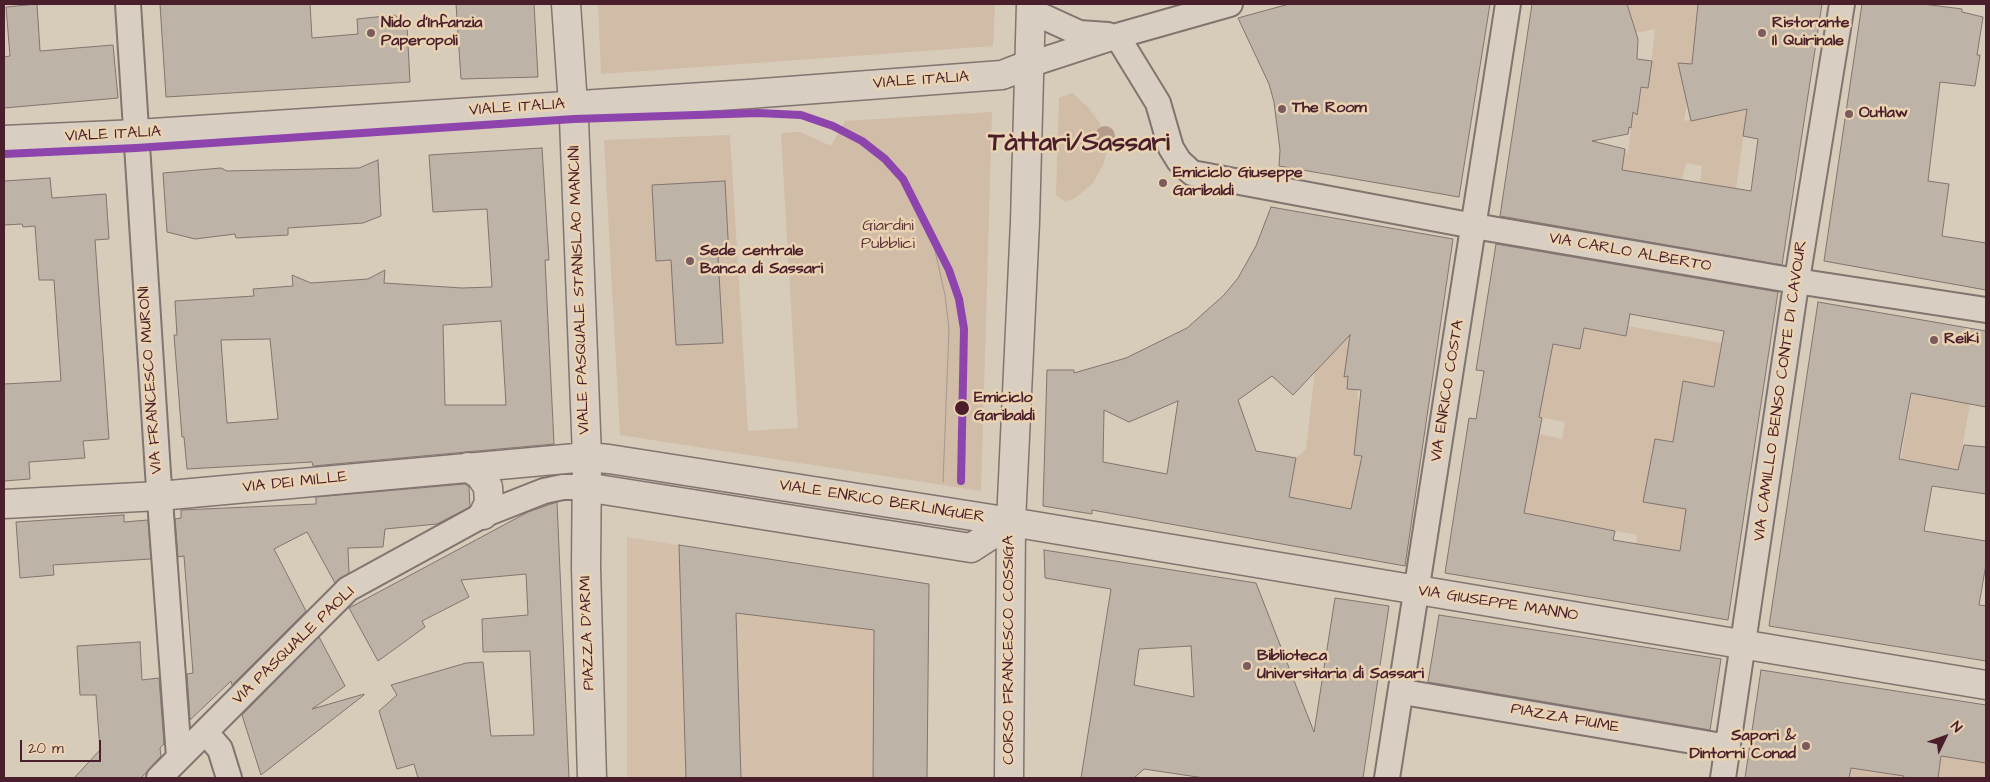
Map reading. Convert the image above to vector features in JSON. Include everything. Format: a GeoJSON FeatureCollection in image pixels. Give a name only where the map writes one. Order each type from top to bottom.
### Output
{"type":"FeatureCollection","features":[{"type":"Feature","properties":{"kind":"street","name":"VIA FRANCESCO MURONI"},"geometry":{"type":"LineString","coordinates":[[128,4],[159,496],[179,757]]}},
{"type":"Feature","properties":{"kind":"street","name":"VIALE PASQUALE STANISLAO MANCINI"},"geometry":{"type":"LineString","coordinates":[[566,4],[573,104],[587,458],[585,487]]}},
{"type":"Feature","properties":{"kind":"street"},"geometry":{"type":"LineString","coordinates":[[1028,65],[1117,36],[1229,4]]}},
{"type":"Feature","properties":{"kind":"street","name":"VIA ENRICO COSTA"},"geometry":{"type":"LineString","coordinates":[[1387,778],[1403,692],[1508,4]]}},
{"type":"Feature","properties":{"kind":"street","name":"VIA CAMILLO BENSO CONTE DI CAVOUR"},"geometry":{"type":"LineString","coordinates":[[1723,778],[1796,281],[1842,4]]}},
{"type":"Feature","properties":{"kind":"street"},"geometry":{"type":"LineString","coordinates":[[1031,7],[1079,33],[1117,36]]}},
{"type":"Feature","properties":{"kind":"street","name":"CORSO FRANCESCO COSSIGA"},"geometry":{"type":"LineString","coordinates":[[1009,778],[1011,522],[1025,222],[1031,7]]}},
{"type":"Feature","properties":{"kind":"street","name":"VIA CARLO ALBERTO"},"geometry":{"type":"LineString","coordinates":[[1117,36],[1158,103],[1172,148],[1179,161],[1192,173],[1474,226],[1796,281],[1986,310]]}},
{"type":"Feature","properties":{"kind":"street","name":"VIALE ITALIA"},"geometry":{"type":"LineString","coordinates":[[4,140],[136,134],[1002,75],[1028,65]]}},
{"type":"Feature","properties":{"kind":"street","name":"VIALE ENRICO BERLINGUER"},"geometry":{"type":"LineString","coordinates":[[587,458],[610,459],[1011,522]]}},
{"type":"Feature","properties":{"kind":"street","name":"VIA DEI MILLE"},"geometry":{"type":"LineString","coordinates":[[4,504],[159,496],[468,467],[587,458]]}},
{"type":"Feature","properties":{"kind":"street"},"geometry":{"type":"LineString","coordinates":[[468,467],[480,475],[488,487],[489,503],[483,515]]}},
{"type":"Feature","properties":{"kind":"street","name":"VIA PASQUALE PAOLI"},"geometry":{"type":"LineString","coordinates":[[159,778],[348,589],[483,515],[544,491],[563,487],[585,487]]}},
{"type":"Feature","properties":{"kind":"street","name":"VIALE ENRICO BERLINGUER"},"geometry":{"type":"LineString","coordinates":[[585,487],[971,548],[1011,522]]}},
{"type":"Feature","properties":{"kind":"street","name":"PIAZZA D'ARMI"},"geometry":{"type":"LineString","coordinates":[[585,487],[592,778]]}},
{"type":"Feature","properties":{"kind":"street","name":"VIA GIUSEPPE MANNO"},"geometry":{"type":"LineString","coordinates":[[1011,522],[1986,685]]}},
{"type":"Feature","properties":{"kind":"street","name":"PIAZZA FIUME"},"geometry":{"type":"LineString","coordinates":[[1403,692],[1728,747]]}},
{"type":"Feature","properties":{"kind":"street"},"geometry":{"type":"LineString","coordinates":[[206,732],[220,749],[229,778]]}},
{"type":"Feature","properties":{"kind":"shaded area"},"geometry":{"type":"Polygon","coordinates":[[[1105,126],[1112,129],[1115,136],[1112,143],[1105,146],[1098,143],[1095,136],[1098,129],[1105,126]]]}},
{"type":"Feature","properties":{"kind":"shaded area"},"geometry":{"type":"Polygon","coordinates":[[[627,537],[929,584],[927,778],[627,778],[627,537]]]}},
{"type":"Feature","properties":{"kind":"green space"},"geometry":{"type":"Polygon","coordinates":[[[598,4],[995,4],[993,46],[601,74],[598,4]]]}},
{"type":"Feature","properties":{"kind":"green space"},"geometry":{"type":"Polygon","coordinates":[[[1627,4],[1698,4],[1701,14],[1684,121],[1747,109],[1736,189],[1700,184],[1702,166],[1686,163],[1682,179],[1646,174],[1615,177],[1619,152],[1628,153],[1633,112],[1637,114],[1641,87],[1648,88],[1655,29],[1636,33],[1627,4]]]}},
{"type":"Feature","properties":{"kind":"green space"},"geometry":{"type":"Polygon","coordinates":[[[1072,93],[1088,107],[1099,122],[1101,127],[1095,138],[1098,144],[1108,146],[1104,163],[1093,183],[1075,198],[1065,202],[1056,195],[1059,98],[1072,93]]]}},
{"type":"Feature","properties":{"kind":"green space","name":"Giardini Pubblici"},"geometry":{"type":"Polygon","coordinates":[[[992,112],[981,491],[620,435],[604,140],[730,135],[748,431],[798,428],[781,133],[800,132],[831,146],[845,121],[992,112]],[[725,181],[656,261],[671,260],[723,343],[718,257],[729,256],[725,181]]]}},
{"type":"Feature","properties":{"kind":"green space"},"geometry":{"type":"Polygon","coordinates":[[[1628,326],[1722,343],[1714,387],[1683,381],[1673,442],[1655,440],[1643,501],[1686,509],[1690,575],[1653,547],[1636,544],[1637,535],[1524,513],[1539,434],[1562,439],[1565,422],[1539,417],[1552,344],[1580,349],[1584,328],[1626,336],[1628,326]]]}},
{"type":"Feature","properties":{"kind":"green space"},"geometry":{"type":"Polygon","coordinates":[[[1320,327],[1368,333],[1364,360],[1347,358],[1344,376],[1348,376],[1347,389],[1357,390],[1359,408],[1355,455],[1362,456],[1352,509],[1289,497],[1296,458],[1306,449],[1320,327]]]}},
{"type":"Feature","properties":{"kind":"green space"},"geometry":{"type":"Polygon","coordinates":[[[1912,391],[1970,404],[1958,470],[1901,460],[1912,391]]]}},
{"type":"Feature","properties":{"kind":"green space"},"geometry":{"type":"Polygon","coordinates":[[[1908,750],[1903,778],[1849,778],[1851,768],[1908,750]]]}},
{"type":"Feature","properties":{"kind":"green space"},"geometry":{"type":"Polygon","coordinates":[[[1941,756],[1986,763],[1986,778],[1938,778],[1941,756]]]}},
{"type":"Feature","properties":{"kind":"building"},"geometry":{"type":"Polygon","coordinates":[[[37,4],[40,51],[113,45],[118,98],[4,108],[4,57],[10,56],[6,7],[37,4]]]}},
{"type":"Feature","properties":{"kind":"building"},"geometry":{"type":"Polygon","coordinates":[[[160,4],[310,4],[312,38],[358,34],[357,19],[395,15],[407,26],[410,82],[166,97],[160,4]]]}},
{"type":"Feature","properties":{"kind":"building"},"geometry":{"type":"Polygon","coordinates":[[[456,4],[534,4],[538,77],[461,79],[456,4]]]}},
{"type":"Feature","properties":{"kind":"building"},"geometry":{"type":"Polygon","coordinates":[[[1289,4],[1490,4],[1459,197],[1279,166],[1280,150],[1274,102],[1269,84],[1238,18],[1289,4]]]}},
{"type":"Feature","properties":{"kind":"building"},"geometry":{"type":"Polygon","coordinates":[[[1532,4],[1627,4],[1638,39],[1637,59],[1652,61],[1648,88],[1641,87],[1637,115],[1633,112],[1631,128],[1629,127],[1628,134],[1592,141],[1625,149],[1622,170],[1751,191],[1758,139],[1743,136],[1747,109],[1691,121],[1678,63],[1692,64],[1698,4],[1822,4],[1782,265],[1500,216],[1532,4]]]}},
{"type":"Feature","properties":{"kind":"building"},"geometry":{"type":"Polygon","coordinates":[[[1862,4],[1923,4],[1962,9],[1962,12],[1983,17],[1977,55],[1980,55],[1975,86],[1940,82],[1928,181],[1949,184],[1942,236],[1986,243],[1986,290],[1824,261],[1862,4]]]}},
{"type":"Feature","properties":{"kind":"building"},"geometry":{"type":"Polygon","coordinates":[[[542,148],[549,260],[545,260],[554,444],[313,466],[312,462],[187,469],[184,437],[182,437],[174,335],[177,335],[175,301],[254,296],[253,289],[293,286],[292,275],[311,283],[368,279],[385,270],[384,283],[462,288],[492,287],[487,209],[433,212],[429,155],[542,148]],[[501,321],[443,325],[445,405],[506,405],[501,321]],[[270,339],[221,340],[227,423],[278,419],[270,339]]]}},
{"type":"Feature","properties":{"kind":"building"},"geometry":{"type":"Polygon","coordinates":[[[378,160],[381,216],[363,223],[288,228],[288,235],[236,238],[235,234],[195,239],[167,232],[163,173],[221,168],[227,171],[359,168],[378,160]]]}},
{"type":"Feature","properties":{"kind":"building"},"geometry":{"type":"Polygon","coordinates":[[[50,178],[52,198],[106,194],[109,239],[95,240],[109,439],[83,441],[85,458],[29,462],[30,479],[4,481],[4,384],[61,381],[54,280],[39,280],[35,226],[23,227],[22,224],[4,225],[4,181],[50,178]]]}},
{"type":"Feature","properties":{"kind":"building"},"geometry":{"type":"Polygon","coordinates":[[[725,181],[729,257],[718,257],[723,343],[676,345],[671,260],[656,261],[652,185],[725,181]]]}},
{"type":"Feature","properties":{"kind":"building"},"geometry":{"type":"Polygon","coordinates":[[[1271,207],[1453,239],[1405,566],[1092,510],[1092,514],[1043,506],[1047,370],[1074,370],[1074,373],[1126,358],[1187,328],[1224,295],[1238,278],[1256,246],[1271,207]],[[1350,335],[1293,395],[1272,376],[1238,400],[1256,451],[1296,458],[1289,497],[1351,509],[1362,456],[1354,455],[1361,390],[1347,389],[1348,376],[1344,377],[1350,335]],[[1178,401],[1129,422],[1104,410],[1103,462],[1167,474],[1178,401]]]}},
{"type":"Feature","properties":{"kind":"building"},"geometry":{"type":"Polygon","coordinates":[[[1496,244],[1778,292],[1728,620],[1445,573],[1469,418],[1476,419],[1484,371],[1476,370],[1496,244]],[[1630,314],[1626,336],[1584,328],[1580,349],[1553,344],[1539,417],[1542,418],[1524,513],[1615,531],[1613,540],[1680,551],[1686,509],[1643,502],[1655,439],[1673,442],[1683,381],[1714,387],[1724,331],[1630,314]]]}},
{"type":"Feature","properties":{"kind":"building"},"geometry":{"type":"Polygon","coordinates":[[[1818,302],[1986,331],[1986,407],[1911,393],[1899,459],[1958,470],[1964,445],[1986,447],[1986,494],[1932,486],[1924,531],[1986,541],[1986,564],[1979,605],[1986,606],[1986,661],[1769,626],[1818,302]]]}},
{"type":"Feature","properties":{"kind":"building"},"geometry":{"type":"Polygon","coordinates":[[[465,484],[469,487],[470,507],[437,524],[385,529],[383,547],[348,548],[349,573],[335,583],[307,532],[274,549],[306,611],[232,685],[231,681],[190,720],[187,674],[193,673],[184,556],[178,557],[175,519],[181,518],[181,510],[316,504],[316,497],[465,484]]]}},
{"type":"Feature","properties":{"kind":"building"},"geometry":{"type":"Polygon","coordinates":[[[557,502],[569,778],[418,778],[414,764],[397,769],[379,711],[397,695],[391,685],[466,663],[483,662],[491,736],[534,735],[530,651],[483,652],[482,619],[528,615],[526,574],[461,580],[469,597],[422,621],[425,627],[378,661],[349,608],[528,512],[557,502]]]}},
{"type":"Feature","properties":{"kind":"building"},"geometry":{"type":"Polygon","coordinates":[[[124,515],[124,522],[148,520],[151,559],[53,565],[54,575],[20,578],[16,522],[124,515]]]}},
{"type":"Feature","properties":{"kind":"building"},"geometry":{"type":"Polygon","coordinates":[[[679,545],[929,584],[927,778],[873,778],[874,630],[736,613],[741,778],[686,778],[679,545]]]}},
{"type":"Feature","properties":{"kind":"building","name":"Biblioteca Universitaria di Sassari"},"geometry":{"type":"Polygon","coordinates":[[[1044,550],[1256,583],[1314,732],[1335,598],[1389,606],[1363,778],[1204,778],[1144,769],[1134,778],[1081,778],[1111,589],[1045,578],[1044,550]],[[1191,646],[1139,649],[1134,685],[1194,697],[1191,646]]]}},
{"type":"Feature","properties":{"kind":"building"},"geometry":{"type":"Polygon","coordinates":[[[1439,615],[1721,659],[1710,730],[1428,682],[1439,615]]]}},
{"type":"Feature","properties":{"kind":"building"},"geometry":{"type":"Polygon","coordinates":[[[319,637],[345,686],[312,709],[364,695],[261,775],[242,715],[319,637]]]}},
{"type":"Feature","properties":{"kind":"building"},"geometry":{"type":"Polygon","coordinates":[[[140,642],[142,680],[159,678],[164,744],[160,748],[161,756],[141,778],[74,778],[100,750],[96,695],[80,695],[77,646],[140,642]]]}},
{"type":"Feature","properties":{"kind":"building"},"geometry":{"type":"Polygon","coordinates":[[[1761,670],[1986,705],[1986,763],[1941,756],[1938,778],[1903,778],[1904,776],[1851,768],[1849,778],[1745,778],[1761,670]]]}},
{"type":"Feature","properties":{"kind":"tram line"},"geometry":{"type":"LineString","coordinates":[[931,233],[945,295],[949,329],[943,482]]}},
{"type":"Feature","properties":{"kind":"transit line"},"geometry":{"type":"LineString","coordinates":[[4,154],[136,148],[574,119],[758,113],[801,115],[833,126],[862,141],[885,159],[903,179],[949,270],[959,299],[964,329],[961,481]]}},
{"type":"Feature","properties":{"kind":"place","name":"Nido d'Infanzia Paperopoli"},"geometry":{"type":"Point","coordinates":[371,33]}},
{"type":"Feature","properties":{"kind":"place","name":"Ristorante Il Quirinale"},"geometry":{"type":"Point","coordinates":[1762,33]}},
{"type":"Feature","properties":{"kind":"place","name":"The Room"},"geometry":{"type":"Point","coordinates":[1282,109]}},
{"type":"Feature","properties":{"kind":"place","name":"Outlaw"},"geometry":{"type":"Point","coordinates":[1849,114]}},
{"type":"Feature","properties":{"kind":"place","name":"Emiciclo Giuseppe Garibaldi"},"geometry":{"type":"Point","coordinates":[1163,183]}},
{"type":"Feature","properties":{"kind":"place","name":"Sede centrale Banca di Sassari"},"geometry":{"type":"Point","coordinates":[690,261]}},
{"type":"Feature","properties":{"kind":"place","name":"Reiki"},"geometry":{"type":"Point","coordinates":[1934,340]}},
{"type":"Feature","properties":{"kind":"place","name":"Emiciclo Garibaldi"},"geometry":{"type":"Point","coordinates":[962,408]}},
{"type":"Feature","properties":{"kind":"place","name":"Biblioteca Universitaria di Sassari"},"geometry":{"type":"Point","coordinates":[1247,666]}},
{"type":"Feature","properties":{"kind":"place","name":"Sapori & Dintorni Conad"},"geometry":{"type":"Point","coordinates":[1806,746]}},
{"type":"Feature","properties":{"kind":"district","name":"Tàttari/Sassari"},"geometry":{"type":"Point","coordinates":[1079,145]}}]}
